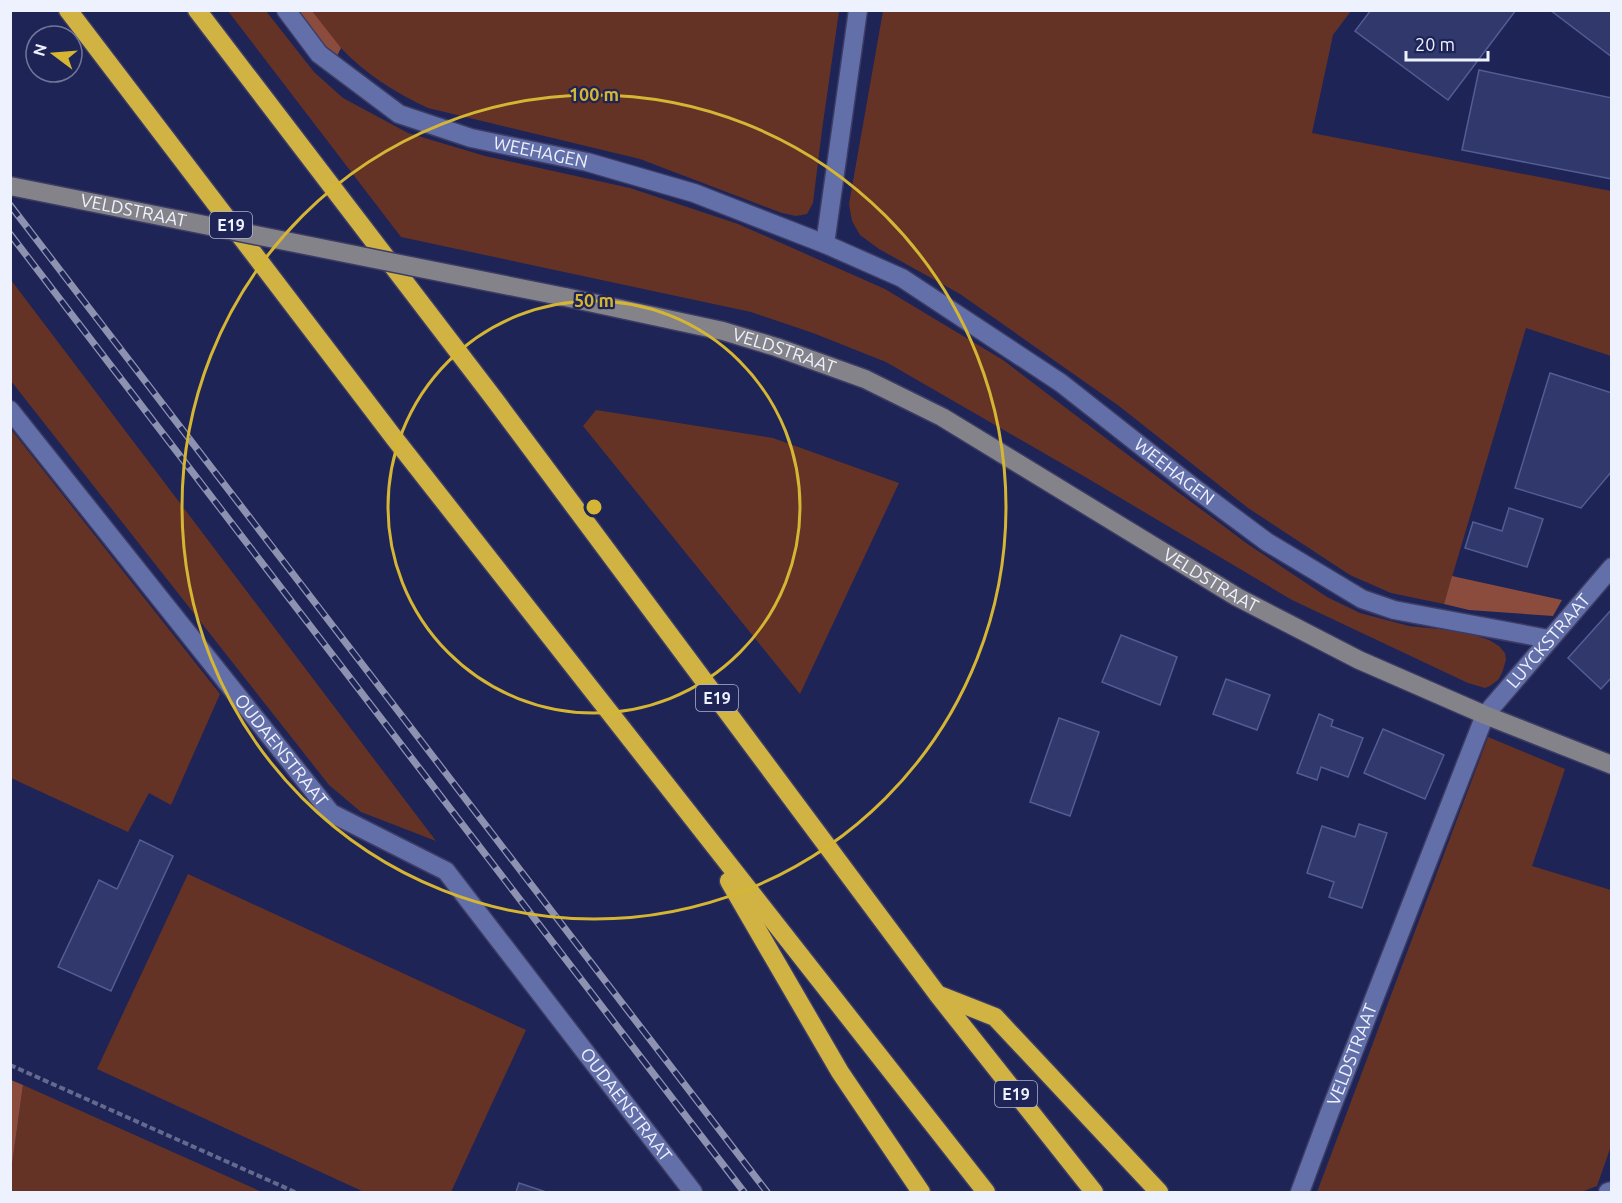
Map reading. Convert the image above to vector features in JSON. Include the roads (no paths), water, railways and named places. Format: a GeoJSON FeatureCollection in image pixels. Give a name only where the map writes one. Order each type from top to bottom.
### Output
{"type":"FeatureCollection","features":[{"type":"Feature","properties":{"kind":"highway","name":"E19"},"geometry":{"type":"LineString","coordinates":[[68,10],[395,439],[986,1192]]}},
{"type":"Feature","properties":{"kind":"highway","name":"E19"},"geometry":{"type":"LineString","coordinates":[[197,10],[495,400],[938,995],[1094,1192]]}},
{"type":"Feature","properties":{"kind":"highway"},"geometry":{"type":"LineString","coordinates":[[694,822],[840,1072],[921,1192]]}},
{"type":"Feature","properties":{"kind":"highway"},"geometry":{"type":"LineString","coordinates":[[938,995],[995,1017],[1160,1192]]}},
{"type":"Feature","properties":{"kind":"street","name":"WEEHAGEN"},"geometry":{"type":"LineString","coordinates":[[286,10],[319,54],[399,114],[471,138],[587,162],[694,193],[825,244],[902,278],[1061,384],[1267,542],[1355,595],[1394,610],[1549,639]]}},
{"type":"Feature","properties":{"kind":"street"},"geometry":{"type":"LineString","coordinates":[[825,244],[858,10]]}},
{"type":"Feature","properties":{"kind":"street","name":"VELDSTRAAT"},"geometry":{"type":"LineString","coordinates":[[10,186],[565,297],[723,332],[776,347],[865,379],[942,417],[1237,597],[1359,660],[1485,715],[1611,765]]}},
{"type":"Feature","properties":{"kind":"street","name":"OUDAENSTRAAT"},"geometry":{"type":"LineString","coordinates":[[10,410],[331,813],[446,871],[693,1192]]}},
{"type":"Feature","properties":{"kind":"street","name":"LUYCKSTRAAT"},"geometry":{"type":"LineString","coordinates":[[1485,715],[1611,567]]}},
{"type":"Feature","properties":{"kind":"street","name":"VELDSTRAAT"},"geometry":{"type":"LineString","coordinates":[[1300,1192],[1485,715]]}},
{"type":"Feature","properties":{"kind":"railway"},"geometry":{"type":"LineString","coordinates":[[10,205],[767,1192]]}},
{"type":"Feature","properties":{"kind":"railway"},"geometry":{"type":"LineString","coordinates":[[10,234],[744,1192]]}}]}
